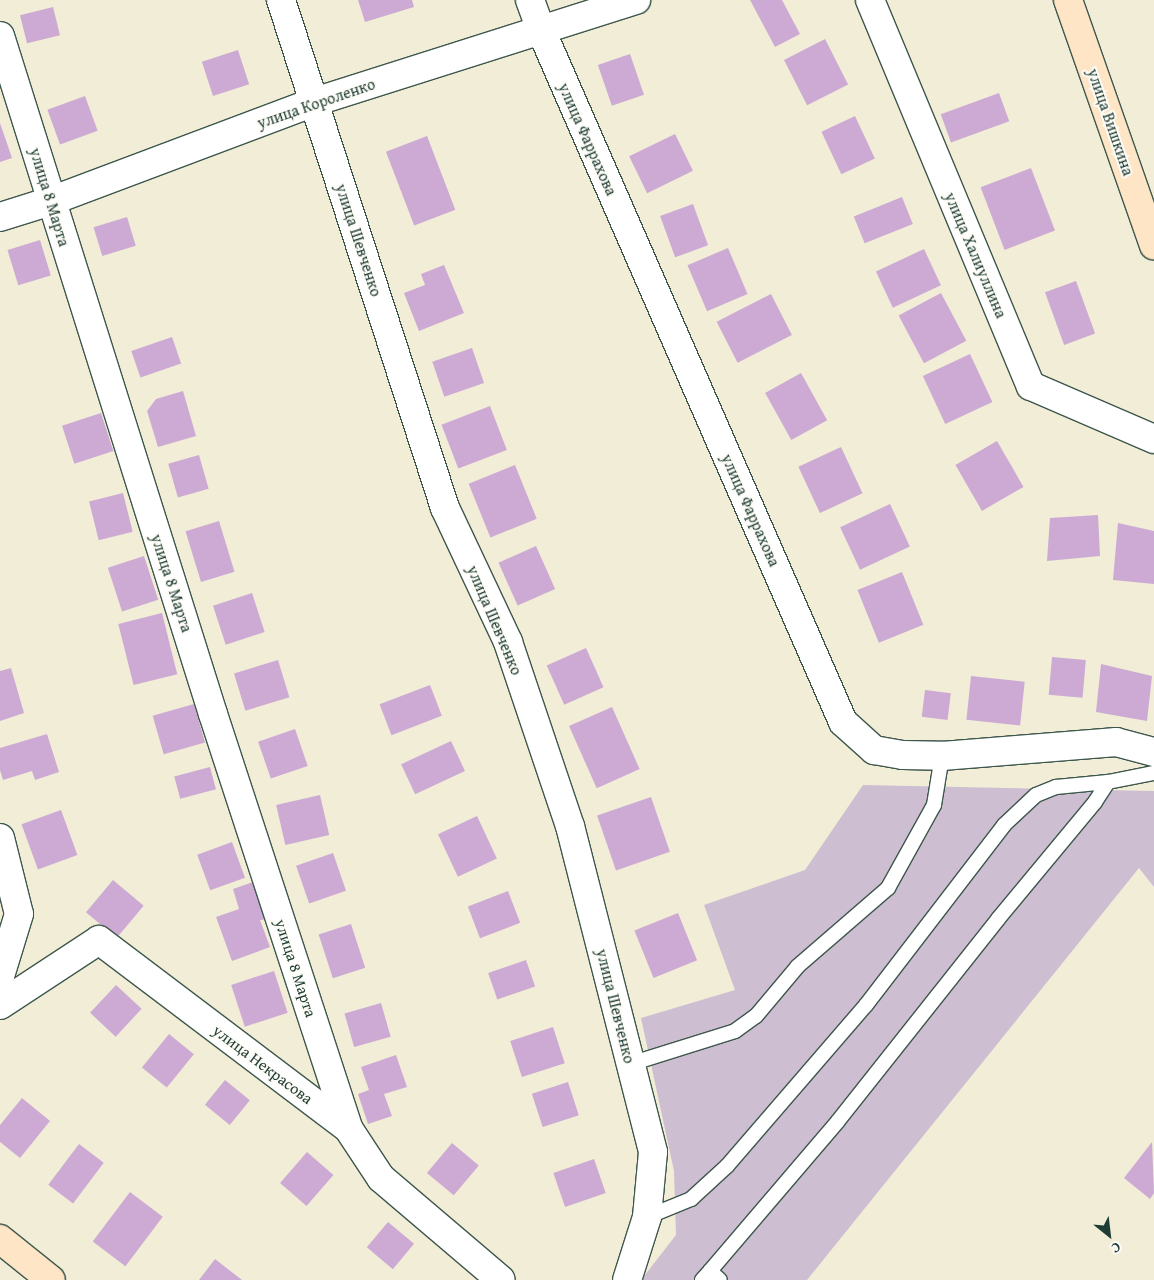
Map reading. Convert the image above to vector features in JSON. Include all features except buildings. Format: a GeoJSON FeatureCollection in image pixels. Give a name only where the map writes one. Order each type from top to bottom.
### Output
{"type":"FeatureCollection","features":[{"type":"Feature","properties":{"kind":"street","name":"улица Шевченко"},"geometry":{"type":"LineString","coordinates":[[281,0],[445,508],[508,642],[570,826],[652,1152],[647,1217],[627,1280]]}},
{"type":"Feature","properties":{"kind":"street","name":"улица Фаррахова"},"geometry":{"type":"LineString","coordinates":[[530,0],[541,30],[843,722],[874,750],[904,755],[942,756],[1116,742],[1154,752]]}},
{"type":"Feature","properties":{"kind":"street","name":"улица Короленко"},"geometry":{"type":"LineString","coordinates":[[0,217],[51,201],[314,102],[636,0]]}},
{"type":"Feature","properties":{"kind":"street","name":"улица Халиуллина"},"geometry":{"type":"LineString","coordinates":[[870,0],[1031,386],[1154,439]]}},
{"type":"Feature","properties":{"kind":"street","name":"улица Вишкина"},"geometry":{"type":"LineString","coordinates":[[1068,0],[1154,245]]}},
{"type":"Feature","properties":{"kind":"street","name":"улица 8 Марта"},"geometry":{"type":"LineString","coordinates":[[0,36],[216,724],[348,1128]]}},
{"type":"Feature","properties":{"kind":"street"},"geometry":{"type":"LineString","coordinates":[[0,838],[18,914],[0,976]]}},
{"type":"Feature","properties":{"kind":"street","name":"улица Некрасова"},"geometry":{"type":"LineString","coordinates":[[0,1005],[99,940],[348,1128],[381,1178],[501,1280]]}},
{"type":"Feature","properties":{"kind":"street"},"geometry":{"type":"LineString","coordinates":[[0,1239],[51,1280]]}},
{"type":"Feature","properties":{"kind":"lane"},"geometry":{"type":"LineString","coordinates":[[630,1064],[735,1031],[756,1016],[798,966],[888,888],[934,805],[942,756]]}},
{"type":"Feature","properties":{"kind":"lane"},"geometry":{"type":"LineString","coordinates":[[647,1217],[690,1199],[726,1166],[866,1005],[1004,825],[1036,795],[1056,787],[1108,782],[1154,773]]}},
{"type":"Feature","properties":{"kind":"lane"},"geometry":{"type":"LineString","coordinates":[[711,1277],[838,1121],[998,919],[1095,802],[1108,782]]}},
{"type":"Feature","properties":{"kind":"shaded area"},"geometry":{"type":"Polygon","coordinates":[[[863,785],[1154,791],[1154,887],[1139,868],[807,1280],[641,1280],[676,1235],[674,1171],[641,1018],[735,990],[704,905],[805,870],[863,785]]]}}]}
